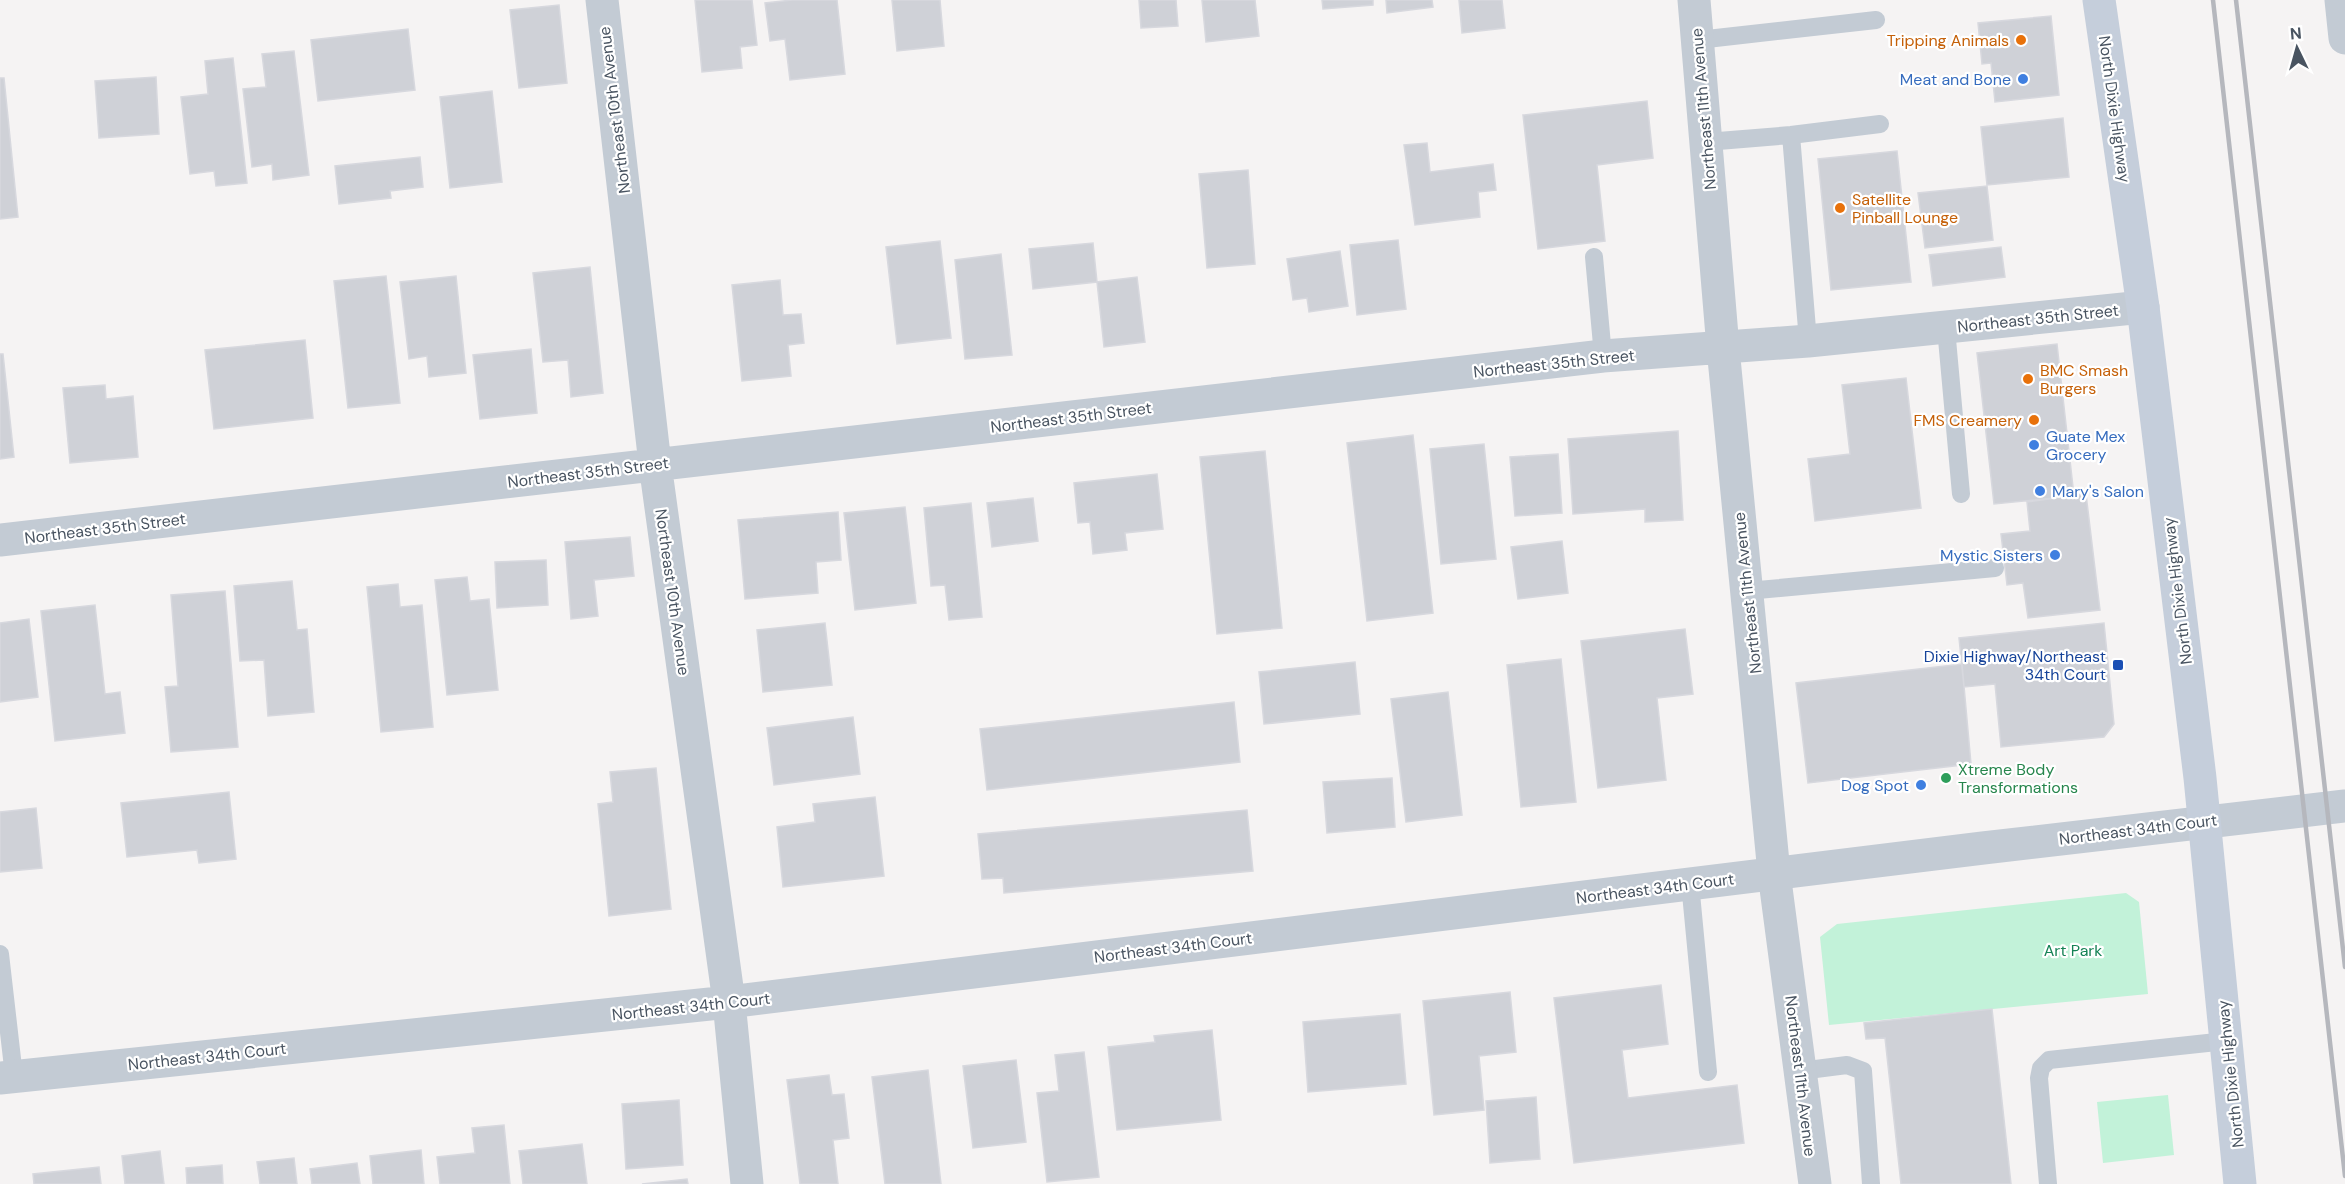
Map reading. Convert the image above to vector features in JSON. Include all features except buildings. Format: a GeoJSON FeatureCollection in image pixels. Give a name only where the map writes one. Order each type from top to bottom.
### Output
{"type":"FeatureCollection","features":[{"type":"Feature","properties":{"kind":"main road","name":"North Dixie Highway"},"geometry":{"type":"LineString","coordinates":[[2099,0],[2143,307],[2205,821],[2240,1184]]}},
{"type":"Feature","properties":{"kind":"street","name":"Northeast 10th Avenue"},"geometry":{"type":"LineString","coordinates":[[602,0],[655,464],[729,1002],[747,1184]]}},
{"type":"Feature","properties":{"kind":"street","name":"Northeast 11th Avenue"},"geometry":{"type":"LineString","coordinates":[[1694,0],[1723,348],[1774,873],[1815,1184]]}},
{"type":"Feature","properties":{"kind":"street"},"geometry":{"type":"LineString","coordinates":[[2341,0],[2345,38]]}},
{"type":"Feature","properties":{"kind":"street","name":"Northeast 35th Street"},"geometry":{"type":"LineString","coordinates":[[0,540],[1603,356],[1808,341],[2143,307]]}},
{"type":"Feature","properties":{"kind":"street","name":"Northeast 34th Court"},"geometry":{"type":"LineString","coordinates":[[7,1077],[729,1002],[1774,873],[2345,806]]}},
{"type":"Feature","properties":{"kind":"lane"},"geometry":{"type":"LineString","coordinates":[[1698,40],[1876,20]]}},
{"type":"Feature","properties":{"kind":"lane"},"geometry":{"type":"LineString","coordinates":[[1706,142],[1880,124]]}},
{"type":"Feature","properties":{"kind":"lane"},"geometry":{"type":"LineString","coordinates":[[1791,135],[1808,341]]}},
{"type":"Feature","properties":{"kind":"lane"},"geometry":{"type":"LineString","coordinates":[[1594,257],[1603,356]]}},
{"type":"Feature","properties":{"kind":"lane"},"geometry":{"type":"LineString","coordinates":[[1946,328],[1961,494]]}},
{"type":"Feature","properties":{"kind":"lane"},"geometry":{"type":"LineString","coordinates":[[1747,591],[1995,568]]}},
{"type":"Feature","properties":{"kind":"lane"},"geometry":{"type":"LineString","coordinates":[[1690,884],[1708,1072]]}},
{"type":"Feature","properties":{"kind":"lane"},"geometry":{"type":"LineString","coordinates":[[0,954],[7,1077]]}},
{"type":"Feature","properties":{"kind":"lane"},"geometry":{"type":"LineString","coordinates":[[2049,1184],[2039,1078],[2041,1068],[2049,1060],[2226,1041]]}},
{"type":"Feature","properties":{"kind":"lane"},"geometry":{"type":"LineString","coordinates":[[1800,1071],[1847,1065],[1863,1071],[1871,1184]]}},
{"type":"Feature","properties":{"kind":"green space","name":"Art Park"},"geometry":{"type":"Polygon","coordinates":[[[2126,893],[2139,902],[2148,994],[1829,1025],[1820,937],[1837,924],[2126,893]]]}},
{"type":"Feature","properties":{"kind":"green space"},"geometry":{"type":"Polygon","coordinates":[[[2168,1095],[2174,1155],[2103,1163],[2097,1102],[2168,1095]]]}},
{"type":"Feature","properties":{"kind":"railway"},"geometry":{"type":"LineString","coordinates":[[2213,0],[2345,1176]]}},
{"type":"Feature","properties":{"kind":"railway"},"geometry":{"type":"LineString","coordinates":[[2236,0],[2345,967]]}},
{"type":"Feature","properties":{"kind":"place","name":"Tripping Animals"},"geometry":{"type":"Point","coordinates":[2021,40]}},
{"type":"Feature","properties":{"kind":"place","name":"Meat and Bone"},"geometry":{"type":"Point","coordinates":[2023,79]}},
{"type":"Feature","properties":{"kind":"place","name":"Satellite Pinball Lounge"},"geometry":{"type":"Point","coordinates":[1840,208]}},
{"type":"Feature","properties":{"kind":"place","name":"BMC Smash Burgers"},"geometry":{"type":"Point","coordinates":[2028,379]}},
{"type":"Feature","properties":{"kind":"place","name":"FMS Creamery"},"geometry":{"type":"Point","coordinates":[2034,420]}},
{"type":"Feature","properties":{"kind":"place","name":"Guate Mex Grocery"},"geometry":{"type":"Point","coordinates":[2034,445]}},
{"type":"Feature","properties":{"kind":"place","name":"Mary's Salon"},"geometry":{"type":"Point","coordinates":[2040,491]}},
{"type":"Feature","properties":{"kind":"place","name":"Mystic Sisters"},"geometry":{"type":"Point","coordinates":[2055,555]}},
{"type":"Feature","properties":{"kind":"place","name":"Dixie Highway/Northeast 34th Court"},"geometry":{"type":"Point","coordinates":[2118,665]}},
{"type":"Feature","properties":{"kind":"place","name":"Xtreme Body Transformations"},"geometry":{"type":"Point","coordinates":[1946,778]}},
{"type":"Feature","properties":{"kind":"place","name":"Dog Spot"},"geometry":{"type":"Point","coordinates":[1921,785]}}]}
